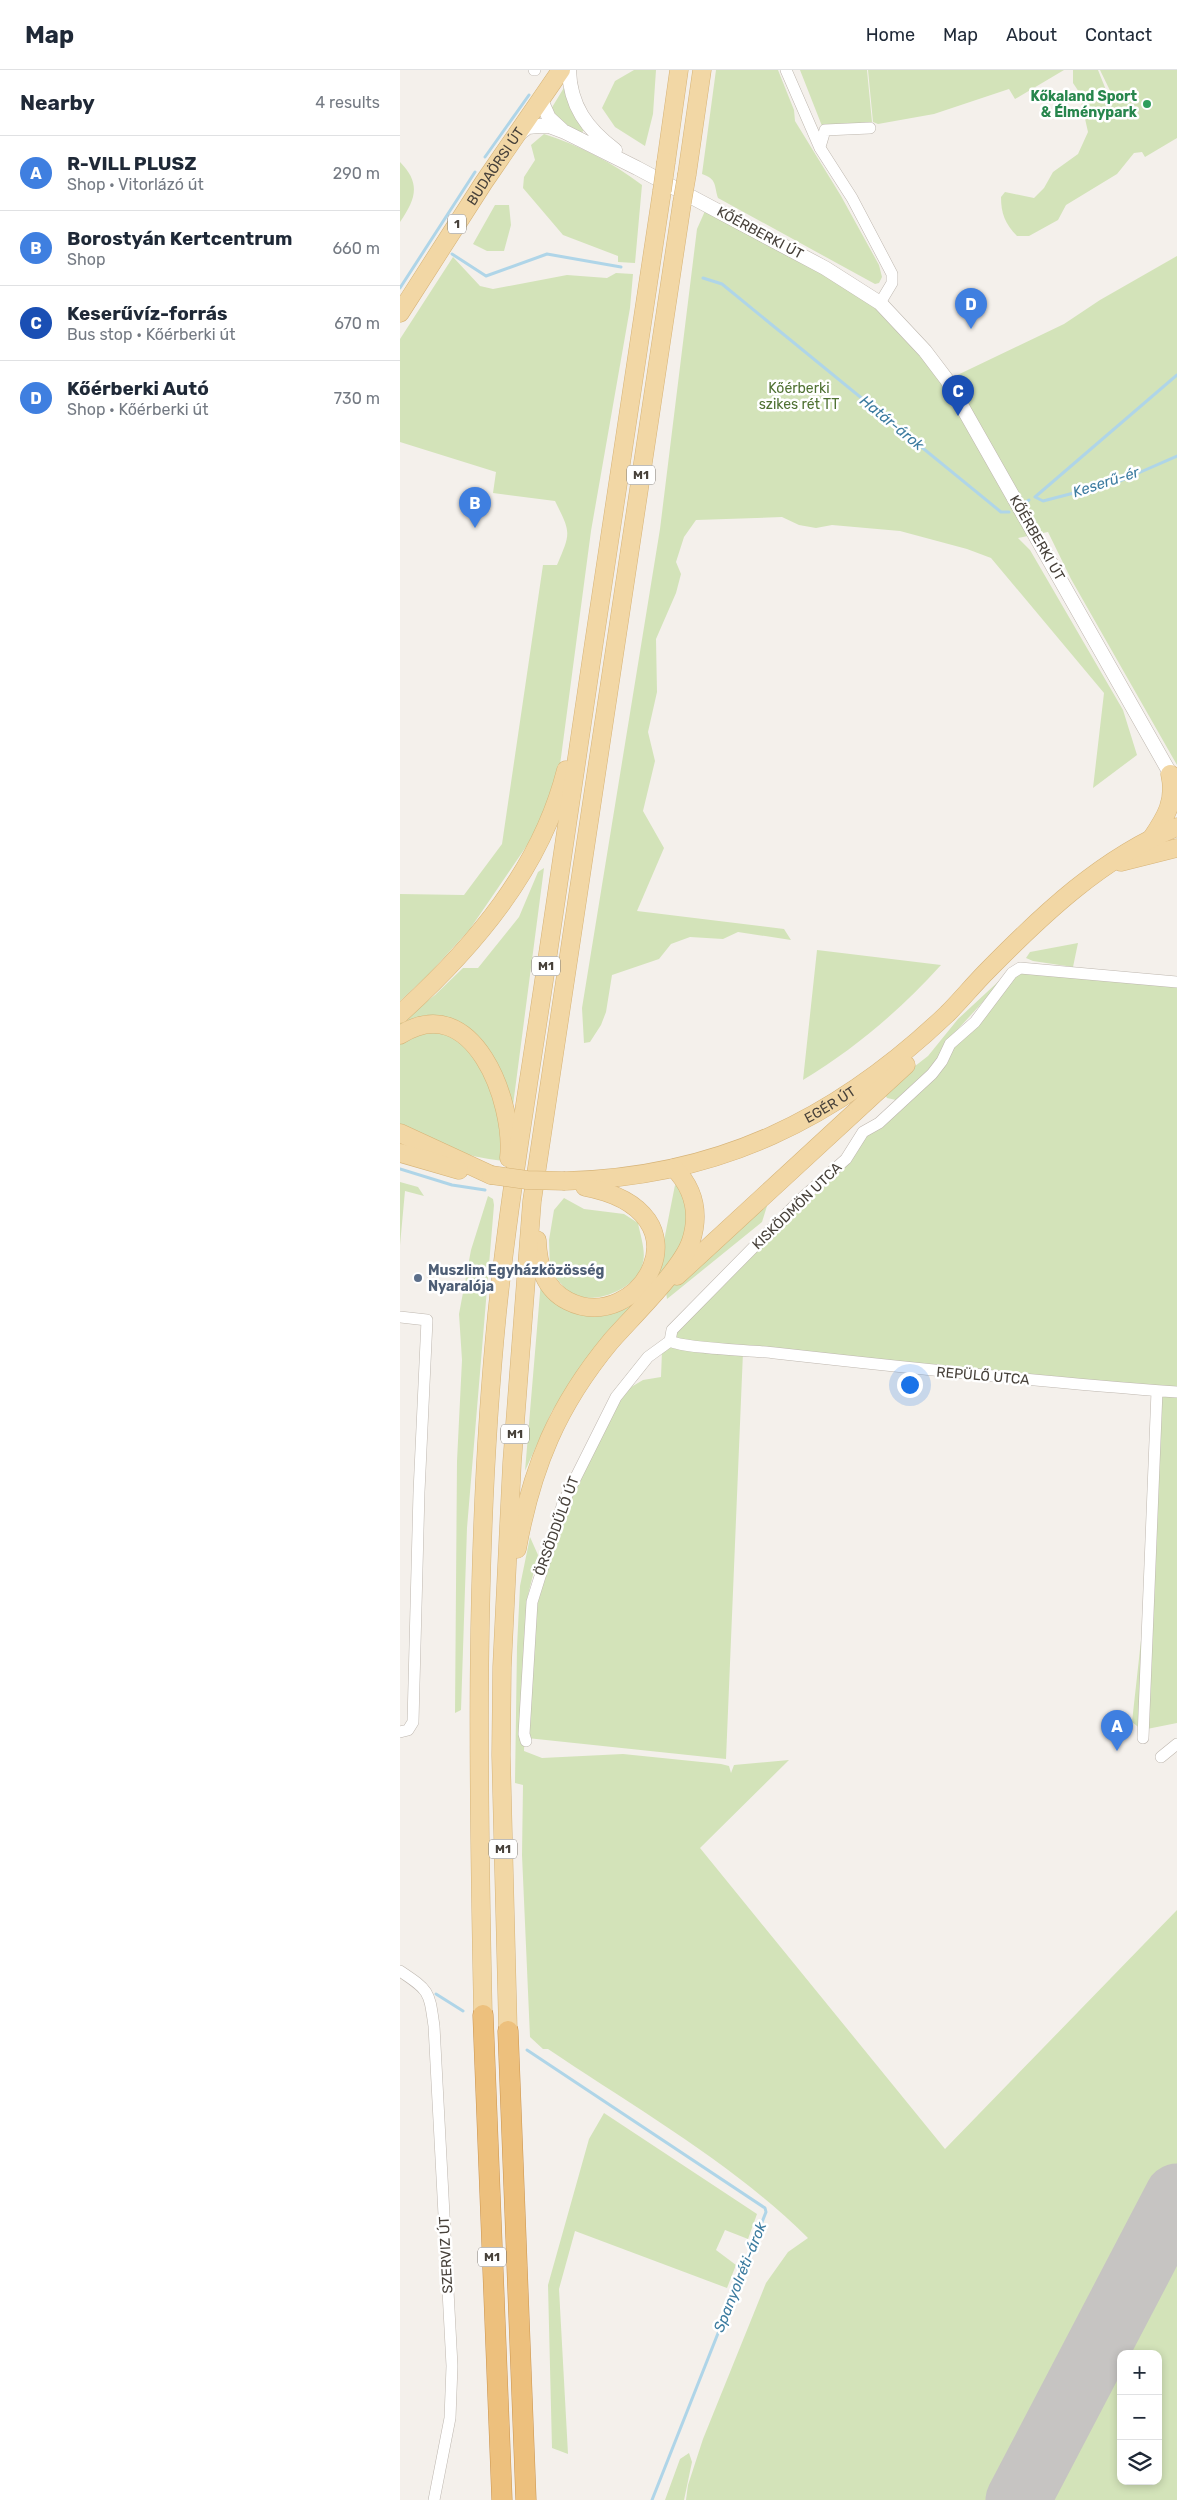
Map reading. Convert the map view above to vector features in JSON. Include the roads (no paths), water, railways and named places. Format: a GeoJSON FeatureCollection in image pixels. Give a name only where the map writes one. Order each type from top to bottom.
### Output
{"type":"FeatureCollection","features":[{"type":"Feature","properties":{"kind":"highway","name":"M1"},"geometry":{"type":"LineString","coordinates":[[483,2014],[502,2500]]}},
{"type":"Feature","properties":{"kind":"highway","name":"M1"},"geometry":{"type":"LineString","coordinates":[[508,2031],[526,2500]]}},
{"type":"Feature","properties":{"kind":"main road","name":"BUDAÖRSI ÚT"},"geometry":{"type":"LineString","coordinates":[[400,313],[561,70]]}},
{"type":"Feature","properties":{"kind":"main road","name":"M1"},"geometry":{"type":"LineString","coordinates":[[483,2014],[478,1766],[478,1636],[486,1463],[497,1315],[586,687],[679,70]]}},
{"type":"Feature","properties":{"kind":"main road","name":"M1"},"geometry":{"type":"LineString","coordinates":[[508,2031],[501,1755],[502,1667],[512,1463],[532,1201],[702,70]]}},
{"type":"Feature","properties":{"kind":"main road"},"geometry":{"type":"LineString","coordinates":[[400,1014],[458,959],[509,895],[530,859],[548,821],[564,777],[586,687]]}},
{"type":"Feature","properties":{"kind":"main road"},"geometry":{"type":"LineString","coordinates":[[1151,839],[1172,802],[1175,780]]}},
{"type":"Feature","properties":{"kind":"main road","name":"EGÉR ÚT"},"geometry":{"type":"LineString","coordinates":[[400,1153],[459,1170],[527,1180],[565,1180],[622,1178],[674,1168],[746,1147],[803,1121],[871,1079],[947,1014],[1038,921],[1075,889],[1110,864],[1151,839],[1177,827]]}},
{"type":"Feature","properties":{"kind":"main road"},"geometry":{"type":"LineString","coordinates":[[1110,864],[1177,848]]}},
{"type":"Feature","properties":{"kind":"main road"},"geometry":{"type":"LineString","coordinates":[[636,1314],[928,1044],[947,1014]]}},
{"type":"Feature","properties":{"kind":"main road"},"geometry":{"type":"LineString","coordinates":[[400,1035],[424,1026],[441,1026],[457,1030],[471,1039],[488,1062],[505,1111],[509,1134],[510,1145],[503,1221],[506,1246]]}},
{"type":"Feature","properties":{"kind":"main road"},"geometry":{"type":"LineString","coordinates":[[400,1133],[491,1175]]}},
{"type":"Feature","properties":{"kind":"main road"},"geometry":{"type":"LineString","coordinates":[[502,1667],[512,1632],[516,1551],[527,1500],[542,1452],[551,1432],[588,1370],[679,1261],[690,1243],[694,1230],[695,1207],[691,1190],[674,1168]]}},
{"type":"Feature","properties":{"kind":"main road"},"geometry":{"type":"LineString","coordinates":[[532,1201],[536,1218],[540,1266],[544,1276],[557,1293],[564,1299],[583,1306],[603,1306],[621,1301],[637,1290],[651,1269],[655,1249],[654,1234],[650,1223],[638,1209],[622,1197],[565,1180]]}},
{"type":"Feature","properties":{"kind":"street","name":"KŐÉRBERKI ÚT"},"geometry":{"type":"LineString","coordinates":[[569,70],[574,100],[588,127],[637,168]]}},
{"type":"Feature","properties":{"kind":"street"},"geometry":{"type":"LineString","coordinates":[[786,70],[820,148],[852,198],[892,274],[892,283],[880,303]]}},
{"type":"Feature","properties":{"kind":"street","name":"KŐÉRBERKI ÚT"},"geometry":{"type":"LineString","coordinates":[[541,100],[549,118],[565,132]]}},
{"type":"Feature","properties":{"kind":"street","name":"KŐÉRBERKI ÚT"},"geometry":{"type":"LineString","coordinates":[[516,136],[528,127],[538,126],[549,126],[565,132],[825,268],[880,303],[919,343],[947,380],[1175,780]]}},
{"type":"Feature","properties":{"kind":"street"},"geometry":{"type":"LineString","coordinates":[[820,148],[825,130],[870,128]]}},
{"type":"Feature","properties":{"kind":"street","name":"KISKÖDMÖN UTCA"},"geometry":{"type":"LineString","coordinates":[[670,1341],[672,1330],[802,1198],[846,1159],[864,1132],[879,1122],[932,1074],[942,1061],[950,1044],[975,1022],[1012,973],[1020,968],[1177,982]]}},
{"type":"Feature","properties":{"kind":"street"},"geometry":{"type":"LineString","coordinates":[[400,1317],[427,1320],[419,1492],[413,1722],[402,1732]]}},
{"type":"Feature","properties":{"kind":"street","name":"REPÜLŐ UTCA"},"geometry":{"type":"LineString","coordinates":[[670,1341],[683,1345],[756,1351],[956,1374],[1177,1392]]}},
{"type":"Feature","properties":{"kind":"street","name":"ÖRSÖDDŰLŐ ÚT"},"geometry":{"type":"LineString","coordinates":[[526,1741],[524,1734],[532,1602],[562,1503],[616,1397],[648,1357],[670,1341]]}},
{"type":"Feature","properties":{"kind":"street"},"geometry":{"type":"LineString","coordinates":[[1143,1738],[1157,1391]]}},
{"type":"Feature","properties":{"kind":"street"},"geometry":{"type":"LineString","coordinates":[[1161,1757],[1177,1744]]}},
{"type":"Feature","properties":{"kind":"street","name":"SZERVIZ ÚT"},"geometry":{"type":"LineString","coordinates":[[400,1971],[423,1988],[430,1997],[432,2010],[452,2366],[450,2418],[434,2500]]}},
{"type":"Feature","properties":{"kind":"street"},"geometry":{"type":"LineString","coordinates":[[400,1980],[422,1995],[432,2010]]}},
{"type":"Feature","properties":{"kind":"waterway"},"geometry":{"type":"LineString","coordinates":[[485,157],[529,95]]}},
{"type":"Feature","properties":{"kind":"waterway"},"geometry":{"type":"LineString","coordinates":[[400,288],[475,172]]}},
{"type":"Feature","properties":{"kind":"waterway","name":"Határ-árok"},"geometry":{"type":"LineString","coordinates":[[452,254],[486,276],[547,254],[621,267]]}},
{"type":"Feature","properties":{"kind":"waterway","name":"Határ-árok"},"geometry":{"type":"LineString","coordinates":[[703,278],[722,284],[1001,512],[1009,512]]}},
{"type":"Feature","properties":{"kind":"waterway","name":"Keserű-ér"},"geometry":{"type":"LineString","coordinates":[[1177,375],[1035,497],[1043,501],[1120,481],[1177,456]]}},
{"type":"Feature","properties":{"kind":"waterway"},"geometry":{"type":"LineString","coordinates":[[400,1169],[452,1185],[485,1190]]}},
{"type":"Feature","properties":{"kind":"waterway","name":"Spanyolréti-árok"},"geometry":{"type":"LineString","coordinates":[[436,1994],[463,2011]]}},
{"type":"Feature","properties":{"kind":"waterway","name":"Spanyolréti-árok"},"geometry":{"type":"LineString","coordinates":[[527,2050],[765,2208],[766,2212],[652,2500]]}},
{"type":"Feature","properties":{"kind":"place","name":"Kőkaland Sport & Élménypark"},"geometry":{"type":"Point","coordinates":[1147,104]}},
{"type":"Feature","properties":{"kind":"place","name":"Kőérberki Autó"},"geometry":{"type":"Point","coordinates":[971,329]}},
{"type":"Feature","properties":{"kind":"place","name":"Keserűvíz-forrás"},"geometry":{"type":"Point","coordinates":[958,416]}},
{"type":"Feature","properties":{"kind":"place","name":"Borostyán Kertcentrum"},"geometry":{"type":"Point","coordinates":[475,528]}},
{"type":"Feature","properties":{"kind":"place","name":"Muszlim Egyházközösség Nyaralója"},"geometry":{"type":"Point","coordinates":[418,1278]}},
{"type":"Feature","properties":{"kind":"place","name":"R-VILL PLUSZ"},"geometry":{"type":"Point","coordinates":[1117,1751]}},
{"type":"Feature","properties":{"kind":"park label","name":"Kőérberki szikes rét TT"},"geometry":{"type":"Point","coordinates":[799,396]}}]}
